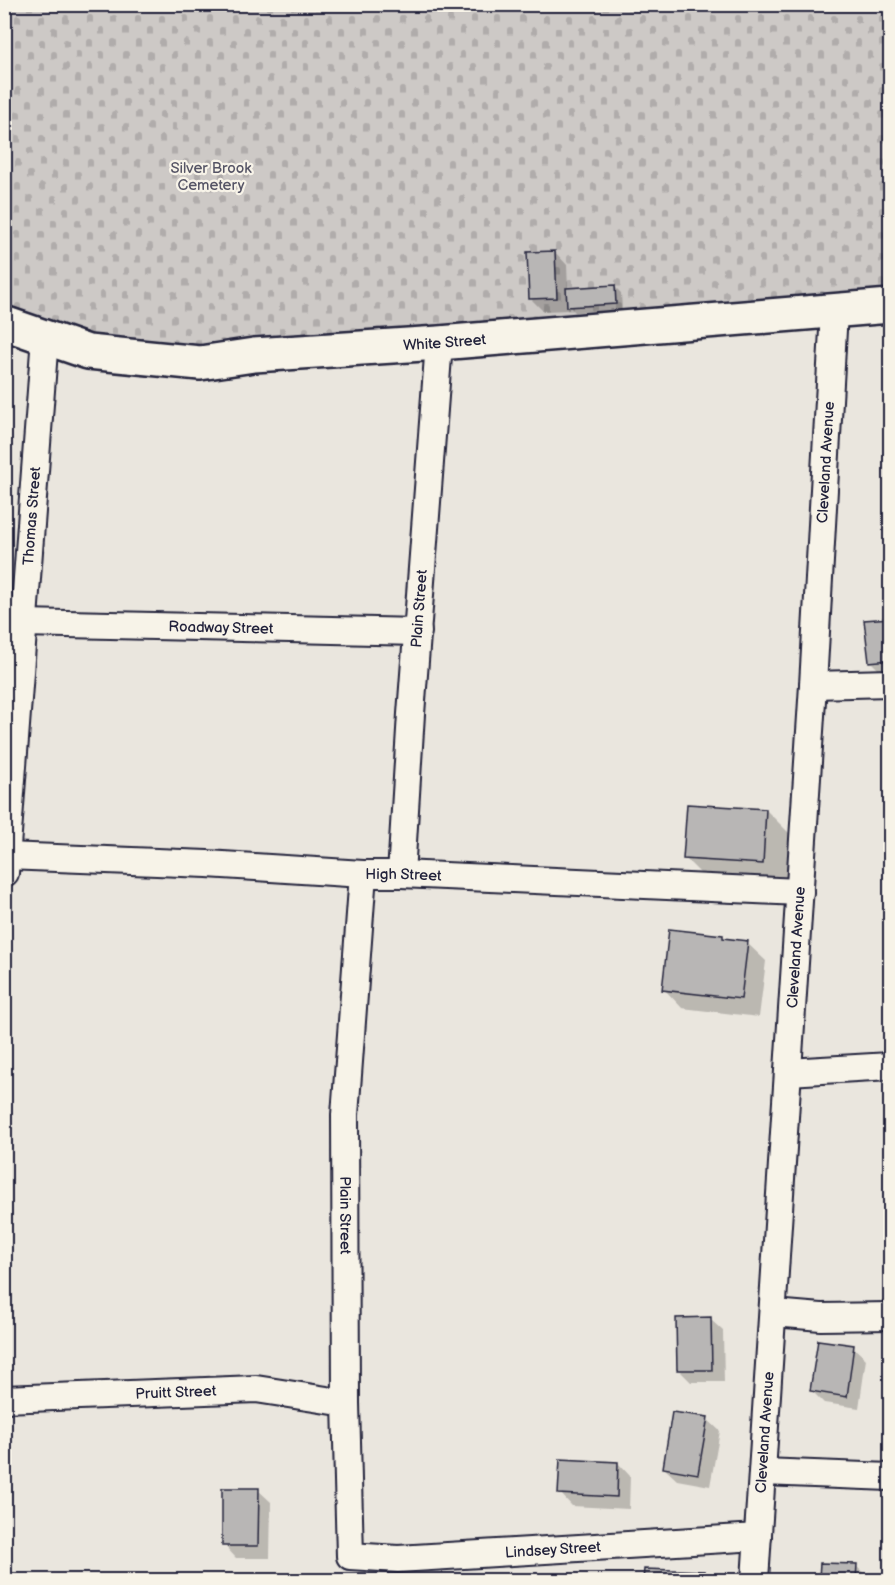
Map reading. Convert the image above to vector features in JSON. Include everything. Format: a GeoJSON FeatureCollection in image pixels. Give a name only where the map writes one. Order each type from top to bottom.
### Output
{"type":"FeatureCollection","features":[{"type":"Feature","properties":{"kind":"street","name":"White Street"},"geometry":{"type":"LineString","coordinates":[[4,323],[88,352],[200,363],[254,355],[439,343],[891,306]]}},
{"type":"Feature","properties":{"kind":"street","name":"Cleveland Avenue"},"geometry":{"type":"LineString","coordinates":[[755,1581],[774,1313],[834,312]]}},
{"type":"Feature","properties":{"kind":"street","name":"Thomas Street"},"geometry":{"type":"LineString","coordinates":[[5,853],[45,337]]}},
{"type":"Feature","properties":{"kind":"street","name":"Plain Street"},"geometry":{"type":"LineString","coordinates":[[401,874],[439,343]]}},
{"type":"Feature","properties":{"kind":"street","name":"Roadway Street"},"geometry":{"type":"LineString","coordinates":[[23,623],[417,632]]}},
{"type":"Feature","properties":{"kind":"street"},"geometry":{"type":"LineString","coordinates":[[813,685],[891,682]]}},
{"type":"Feature","properties":{"kind":"street","name":"High Street"},"geometry":{"type":"LineString","coordinates":[[5,853],[363,874],[800,892]]}},
{"type":"Feature","properties":{"kind":"street","name":"Plain Street"},"geometry":{"type":"LineString","coordinates":[[350,1556],[346,1403],[345,1115],[363,874]]}},
{"type":"Feature","properties":{"kind":"street"},"geometry":{"type":"LineString","coordinates":[[788,1072],[891,1066]]}},
{"type":"Feature","properties":{"kind":"street"},"geometry":{"type":"LineString","coordinates":[[774,1313],[821,1317],[891,1316]]}},
{"type":"Feature","properties":{"kind":"street","name":"Pruitt Street"},"geometry":{"type":"LineString","coordinates":[[4,1399],[256,1389],[346,1403]]}},
{"type":"Feature","properties":{"kind":"street"},"geometry":{"type":"LineString","coordinates":[[763,1472],[891,1477]]}},
{"type":"Feature","properties":{"kind":"street","name":"Lindsey Street"},"geometry":{"type":"LineString","coordinates":[[350,1556],[398,1559],[758,1538]]}},
{"type":"Feature","properties":{"kind":"green space","name":"Silver Brook Cemetery"},"geometry":{"type":"Polygon","coordinates":[[[4,5],[890,5],[890,290],[203,350],[135,349],[5,310],[4,5]]]}},
{"type":"Feature","properties":{"kind":"building"},"geometry":{"type":"Polygon","coordinates":[[[555,251],[557,298],[529,299],[527,252],[555,251]]]}},
{"type":"Feature","properties":{"kind":"building"},"geometry":{"type":"Polygon","coordinates":[[[615,285],[616,304],[567,307],[566,288],[615,285]]]}},
{"type":"Feature","properties":{"kind":"building"},"geometry":{"type":"Polygon","coordinates":[[[890,618],[890,660],[869,662],[864,620],[890,618]]]}},
{"type":"Feature","properties":{"kind":"building"},"geometry":{"type":"Polygon","coordinates":[[[687,804],[766,809],[763,864],[683,859],[687,804]]]}},
{"type":"Feature","properties":{"kind":"building"},"geometry":{"type":"Polygon","coordinates":[[[669,929],[723,935],[723,938],[748,941],[741,999],[662,990],[669,929]]]}},
{"type":"Feature","properties":{"kind":"building"},"geometry":{"type":"Polygon","coordinates":[[[711,1317],[712,1370],[677,1370],[676,1318],[711,1317]]]}},
{"type":"Feature","properties":{"kind":"building"},"geometry":{"type":"Polygon","coordinates":[[[818,1340],[854,1345],[847,1397],[810,1391],[818,1340]]]}},
{"type":"Feature","properties":{"kind":"building"},"geometry":{"type":"Polygon","coordinates":[[[672,1412],[708,1417],[698,1474],[663,1468],[672,1412]]]}},
{"type":"Feature","properties":{"kind":"building"},"geometry":{"type":"Polygon","coordinates":[[[560,1459],[618,1462],[617,1497],[558,1494],[560,1459]]]}},
{"type":"Feature","properties":{"kind":"building"},"geometry":{"type":"Polygon","coordinates":[[[222,1488],[259,1488],[258,1546],[222,1546],[222,1488]]]}},
{"type":"Feature","properties":{"kind":"building"},"geometry":{"type":"Polygon","coordinates":[[[820,1563],[857,1564],[856,1580],[807,1580],[807,1578],[819,1578],[820,1563]]]}},
{"type":"Feature","properties":{"kind":"building"},"geometry":{"type":"Polygon","coordinates":[[[644,1569],[704,1571],[703,1580],[643,1580],[644,1569]]]}}]}
